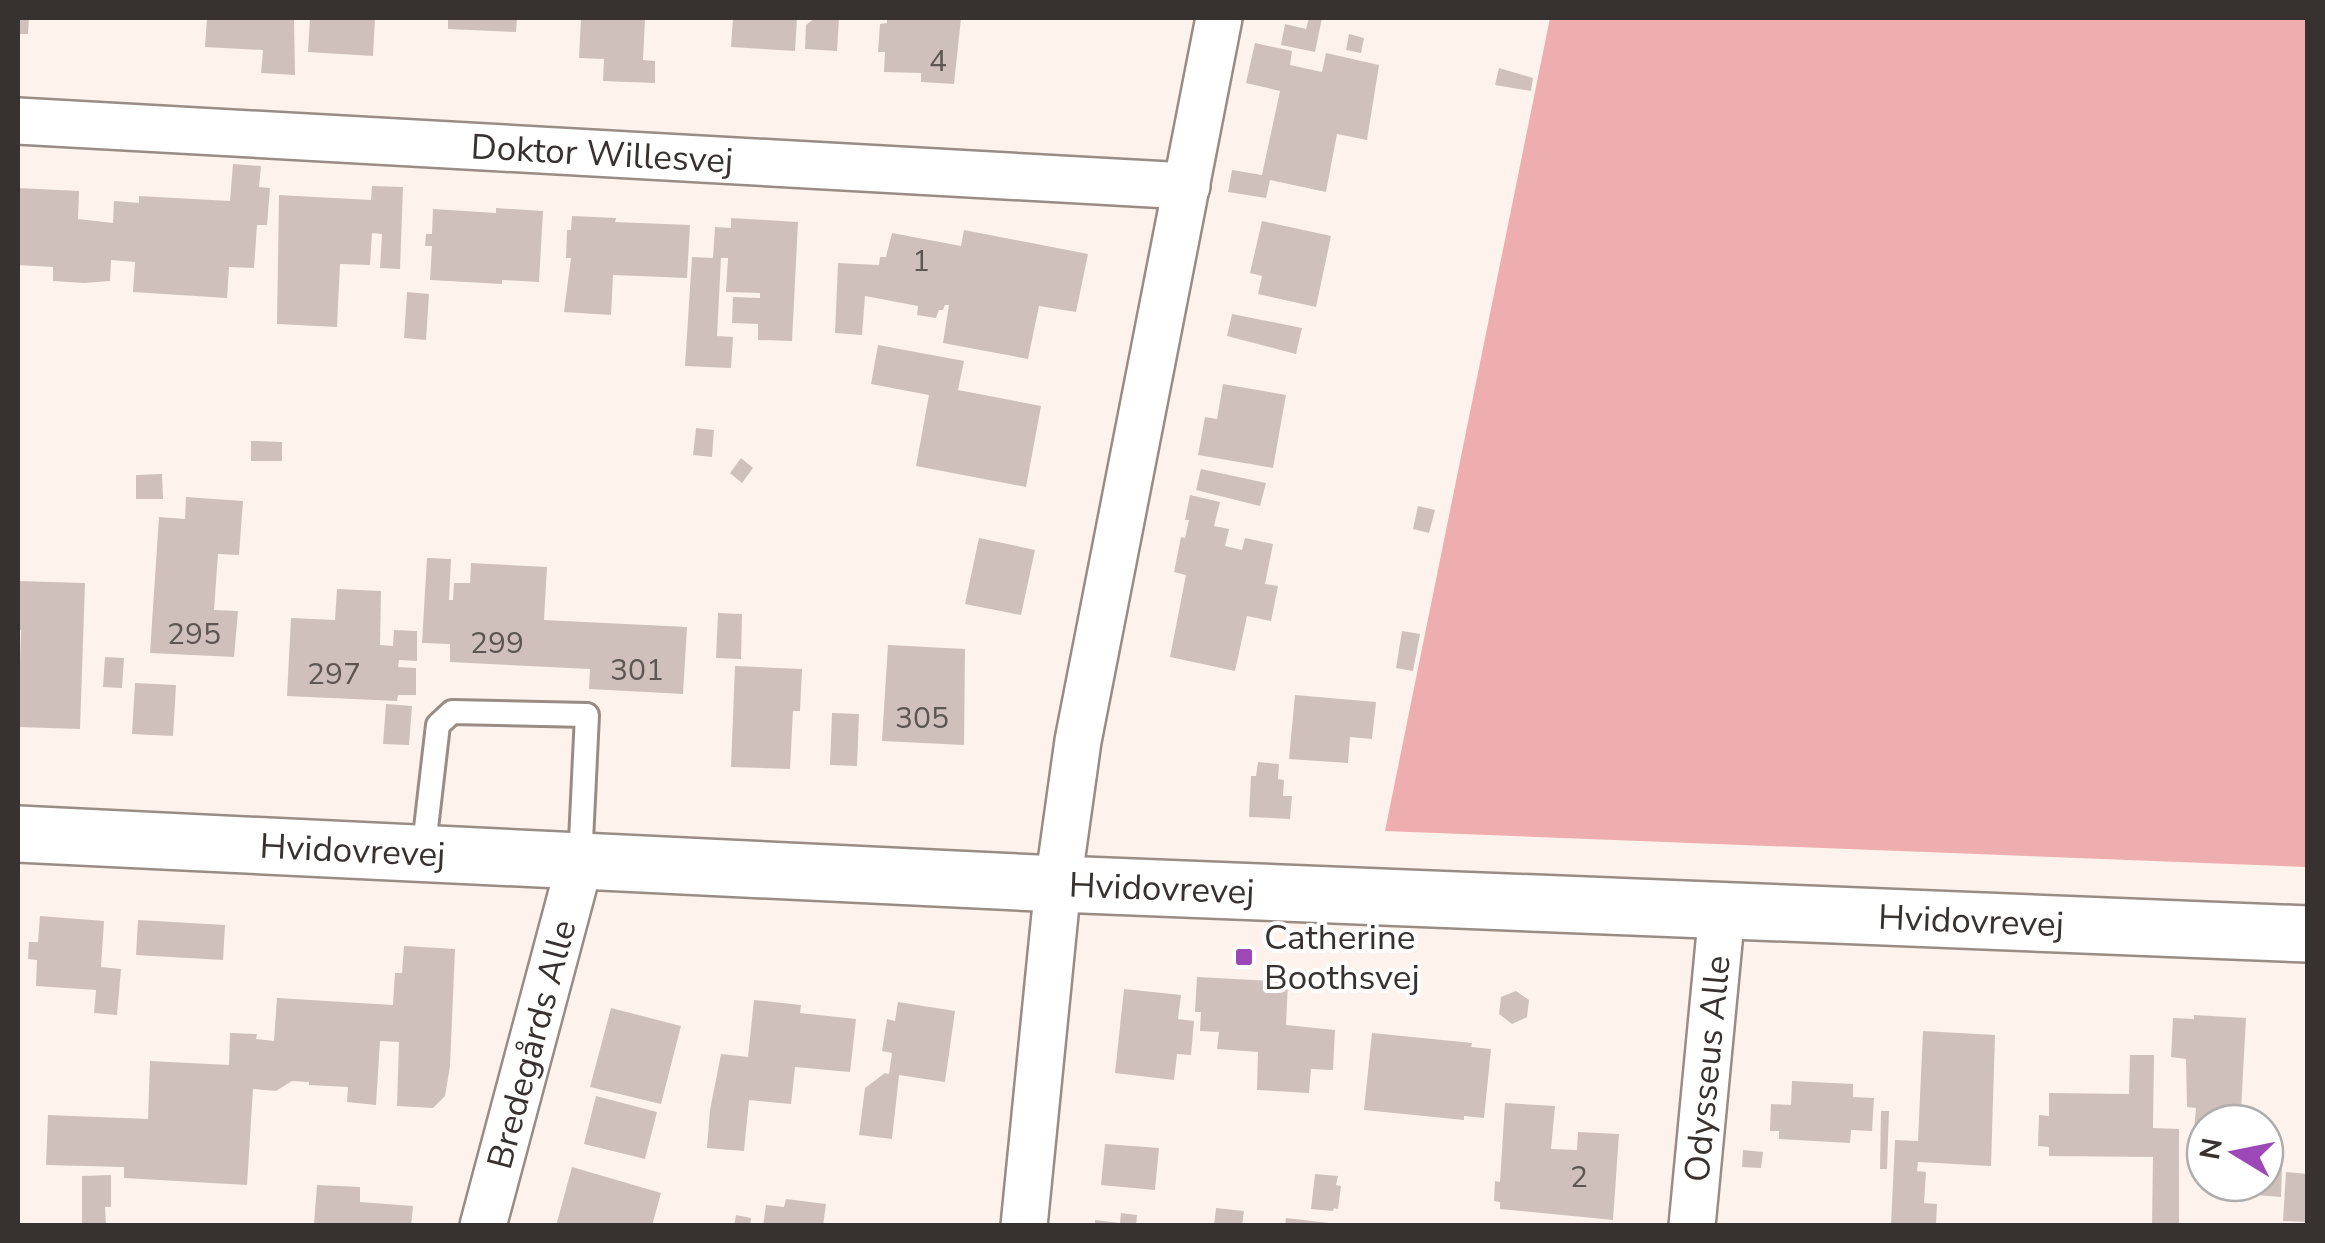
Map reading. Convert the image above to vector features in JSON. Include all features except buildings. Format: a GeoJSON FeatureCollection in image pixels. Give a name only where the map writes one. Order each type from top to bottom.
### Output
{"type":"FeatureCollection","features":[{"type":"Feature","properties":{"kind":"street"},"geometry":{"type":"LineString","coordinates":[[1024,1226],[1058,884],[1078,741],[1219,18]]}},
{"type":"Feature","properties":{"kind":"street","name":"Doktor Willesvej"},"geometry":{"type":"LineString","coordinates":[[18,120],[1186,186]]}},
{"type":"Feature","properties":{"kind":"street","name":"Hvidovrevej"},"geometry":{"type":"LineString","coordinates":[[18,834],[1058,884],[2308,934]]}},
{"type":"Feature","properties":{"kind":"street","name":"Bredegårds Alle"},"geometry":{"type":"LineString","coordinates":[[483,1226],[580,862]]}},
{"type":"Feature","properties":{"kind":"street","name":"Odysseus Alle"},"geometry":{"type":"LineString","coordinates":[[1692,1226],[1722,911]]}},
{"type":"Feature","properties":{"kind":"lane"},"geometry":{"type":"LineString","coordinates":[[423,854],[438,725],[452,712],[587,715],[580,862]]}},
{"type":"Feature","properties":{"kind":"shaded area"},"geometry":{"type":"Polygon","coordinates":[[[1550,18],[2307,18],[2307,867],[1385,831],[1550,18]]]}},
{"type":"Feature","properties":{"kind":"place","name":"Catherine Boothsvej"},"geometry":{"type":"Point","coordinates":[1244,957]}}]}
